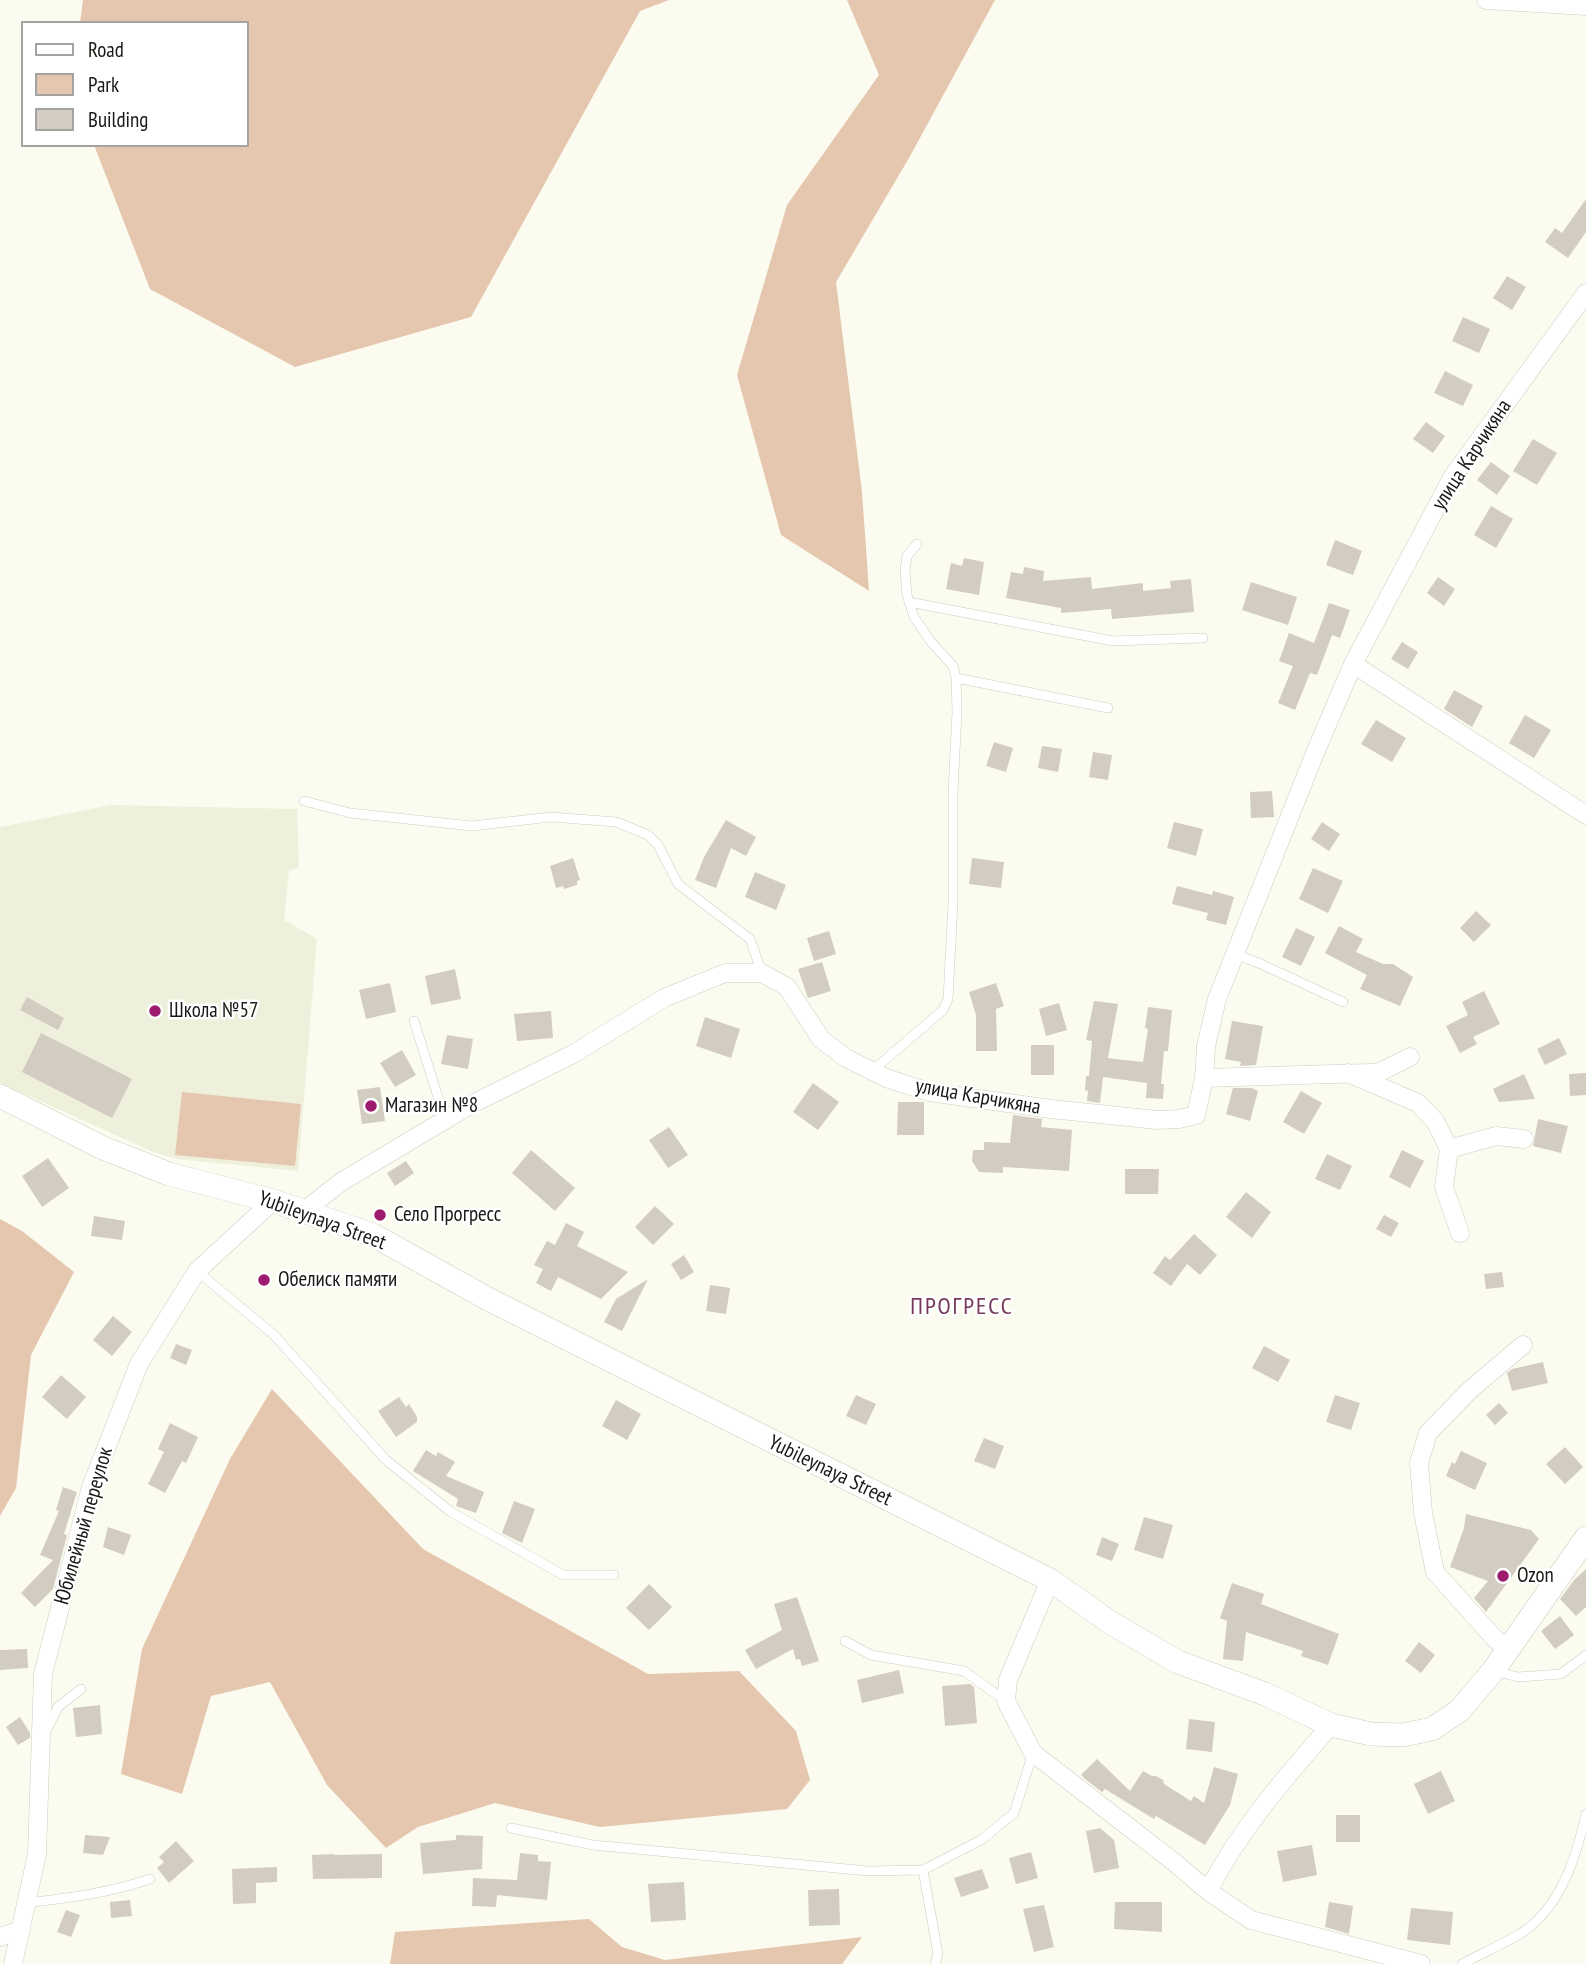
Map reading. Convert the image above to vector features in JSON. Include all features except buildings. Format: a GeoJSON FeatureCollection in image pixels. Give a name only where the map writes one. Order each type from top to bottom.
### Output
{"type":"FeatureCollection","features":[{"type":"Feature","properties":{"kind":"street"},"geometry":{"type":"LineString","coordinates":[[1486,0],[1586,6]]}},
{"type":"Feature","properties":{"kind":"street","name":"улица Карчикяна"},"geometry":{"type":"LineString","coordinates":[[762,973],[787,988],[821,1039],[846,1058],[886,1078],[929,1092],[1051,1110],[1157,1120],[1196,1115],[1204,1077],[1206,1046],[1217,999],[1353,664],[1453,476],[1586,293]]}},
{"type":"Feature","properties":{"kind":"street"},"geometry":{"type":"LineString","coordinates":[[1353,664],[1586,815]]}},
{"type":"Feature","properties":{"kind":"street"},"geometry":{"type":"LineString","coordinates":[[304,1211],[341,1181],[445,1119],[573,1054],[664,998],[725,973],[762,973]]}},
{"type":"Feature","properties":{"kind":"street"},"geometry":{"type":"LineString","coordinates":[[1204,1077],[1380,1072],[1410,1057]]}},
{"type":"Feature","properties":{"kind":"street"},"geometry":{"type":"LineString","coordinates":[[1348,1073],[1418,1103],[1435,1121],[1449,1149],[1444,1187],[1461,1233]]}},
{"type":"Feature","properties":{"kind":"street","name":"Yubileynaya Street"},"geometry":{"type":"LineString","coordinates":[[0,1096],[103,1148],[169,1174],[273,1201],[373,1236],[488,1300],[1050,1580],[1111,1623],[1178,1662],[1265,1694],[1331,1725],[1371,1734],[1403,1735],[1432,1728],[1459,1712],[1493,1671],[1586,1538]]}},
{"type":"Feature","properties":{"kind":"street"},"geometry":{"type":"LineString","coordinates":[[1449,1149],[1496,1136],[1524,1139]]}},
{"type":"Feature","properties":{"kind":"street","name":"Юбилейный переулок"},"geometry":{"type":"LineString","coordinates":[[14,1962],[37,1854],[43,1674],[91,1488],[139,1364],[197,1271],[273,1201]]}},
{"type":"Feature","properties":{"kind":"street"},"geometry":{"type":"LineString","coordinates":[[1508,1648],[1496,1640],[1435,1572],[1423,1513],[1419,1463],[1428,1433],[1470,1390],[1523,1345]]}},
{"type":"Feature","properties":{"kind":"street"},"geometry":{"type":"LineString","coordinates":[[1050,1580],[1008,1680],[1006,1701],[1033,1753],[1208,1891],[1251,1920],[1421,1964]]}},
{"type":"Feature","properties":{"kind":"street"},"geometry":{"type":"LineString","coordinates":[[1208,1891],[1225,1857],[1269,1797],[1331,1725]]}},
{"type":"Feature","properties":{"kind":"street"},"geometry":{"type":"LineString","coordinates":[[0,1937],[21,1930]]}},
{"type":"Feature","properties":{"kind":"lane"},"geometry":{"type":"LineString","coordinates":[[872,1071],[943,1010],[948,999],[953,903],[956,678],[953,666],[931,642],[914,617],[909,602],[905,571],[907,556],[917,544]]}},
{"type":"Feature","properties":{"kind":"lane"},"geometry":{"type":"LineString","coordinates":[[909,602],[1112,641],[1203,638]]}},
{"type":"Feature","properties":{"kind":"lane"},"geometry":{"type":"LineString","coordinates":[[956,678],[1108,708]]}},
{"type":"Feature","properties":{"kind":"lane"},"geometry":{"type":"LineString","coordinates":[[304,801],[349,813],[472,826],[551,817],[616,822],[648,835],[658,845],[678,884],[750,939],[762,973]]}},
{"type":"Feature","properties":{"kind":"lane"},"geometry":{"type":"LineString","coordinates":[[1235,954],[1343,1002]]}},
{"type":"Feature","properties":{"kind":"lane"},"geometry":{"type":"LineString","coordinates":[[414,1021],[445,1119]]}},
{"type":"Feature","properties":{"kind":"lane"},"geometry":{"type":"LineString","coordinates":[[197,1271],[274,1335],[386,1460],[451,1512],[563,1574],[614,1575]]}},
{"type":"Feature","properties":{"kind":"lane"},"geometry":{"type":"LineString","coordinates":[[845,1641],[871,1655],[964,1671],[1006,1701]]}},
{"type":"Feature","properties":{"kind":"lane"},"geometry":{"type":"LineString","coordinates":[[1493,1671],[1518,1677],[1561,1674],[1586,1655]]}},
{"type":"Feature","properties":{"kind":"lane"},"geometry":{"type":"LineString","coordinates":[[40,1742],[58,1707],[81,1689]]}},
{"type":"Feature","properties":{"kind":"lane"},"geometry":{"type":"LineString","coordinates":[[511,1828],[593,1845],[648,1851],[868,1871],[923,1870],[981,1840],[1014,1813],[1033,1753]]}},
{"type":"Feature","properties":{"kind":"lane"},"geometry":{"type":"LineString","coordinates":[[1462,1964],[1522,1933],[1545,1912],[1562,1887],[1586,1814]]}},
{"type":"Feature","properties":{"kind":"lane"},"geometry":{"type":"LineString","coordinates":[[923,1870],[937,1954],[935,1964]]}},
{"type":"Feature","properties":{"kind":"lane"},"geometry":{"type":"LineString","coordinates":[[26,1903],[122,1889],[150,1878]]}},
{"type":"Feature","properties":{"kind":"shaded area","name":"Школа №57"},"geometry":{"type":"Polygon","coordinates":[[[111,805],[297,809],[299,867],[289,871],[284,920],[317,939],[298,1171],[175,1159],[151,1151],[0,1083],[0,827],[111,805]]]}},
{"type":"Feature","properties":{"kind":"green space"},"geometry":{"type":"Polygon","coordinates":[[[83,0],[669,0],[640,11],[471,317],[295,367],[150,289],[95,147],[248,147],[248,21],[80,21],[83,0]]]}},
{"type":"Feature","properties":{"kind":"green space"},"geometry":{"type":"Polygon","coordinates":[[[847,0],[995,0],[909,158],[836,282],[862,492],[869,591],[781,535],[737,375],[787,205],[879,75],[847,0]]]}},
{"type":"Feature","properties":{"kind":"green space"},"geometry":{"type":"Polygon","coordinates":[[[182,1092],[301,1104],[295,1166],[175,1155],[182,1092]]]}},
{"type":"Feature","properties":{"kind":"green space"},"geometry":{"type":"Polygon","coordinates":[[[0,1219],[22,1231],[74,1272],[31,1355],[16,1488],[0,1516],[0,1219]]]}},
{"type":"Feature","properties":{"kind":"green space"},"geometry":{"type":"Polygon","coordinates":[[[272,1389],[423,1549],[648,1674],[739,1671],[796,1731],[810,1780],[787,1809],[600,1827],[495,1803],[418,1827],[386,1848],[327,1785],[270,1682],[211,1696],[182,1794],[121,1774],[142,1649],[230,1459],[272,1389]]]}},
{"type":"Feature","properties":{"kind":"green space"},"geometry":{"type":"Polygon","coordinates":[[[589,1919],[622,1947],[665,1960],[862,1937],[842,1964],[390,1964],[395,1932],[589,1919]]]}},
{"type":"Feature","properties":{"kind":"place","name":"Школа №57"},"geometry":{"type":"Point","coordinates":[155,1011]}},
{"type":"Feature","properties":{"kind":"place","name":"Магазин №8"},"geometry":{"type":"Point","coordinates":[371,1106]}},
{"type":"Feature","properties":{"kind":"place","name":"Село Прогресс"},"geometry":{"type":"Point","coordinates":[380,1215]}},
{"type":"Feature","properties":{"kind":"place","name":"Обелиск памяти"},"geometry":{"type":"Point","coordinates":[264,1280]}},
{"type":"Feature","properties":{"kind":"place","name":"Ozon"},"geometry":{"type":"Point","coordinates":[1503,1576]}},
{"type":"Feature","properties":{"kind":"district","name":"ПРОГРЕСС"},"geometry":{"type":"Point","coordinates":[962,1307]}}]}
